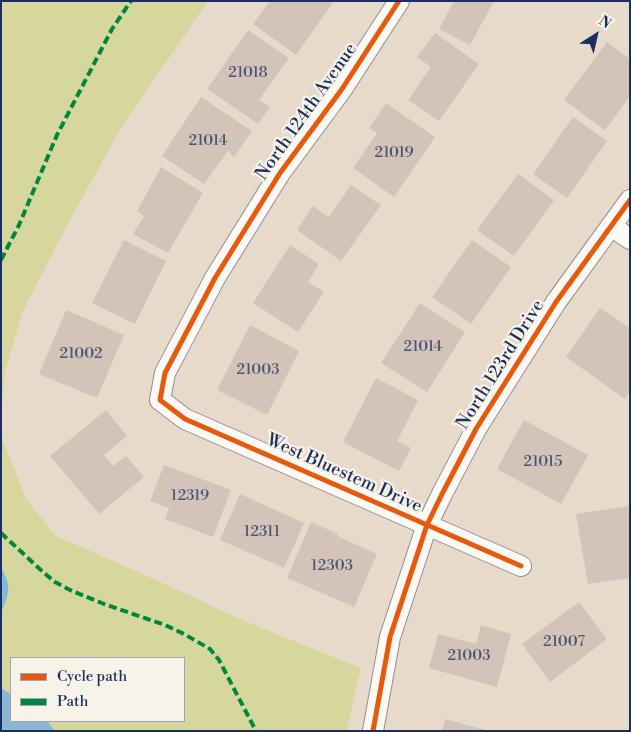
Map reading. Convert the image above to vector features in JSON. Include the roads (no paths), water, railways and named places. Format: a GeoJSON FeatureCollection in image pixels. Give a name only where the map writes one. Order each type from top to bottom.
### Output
{"type":"FeatureCollection","features":[{"type":"Feature","properties":{"kind":"street","name":"North 124th Avenue"},"geometry":{"type":"LineString","coordinates":[[160,400],[165,373],[215,278],[280,173],[342,89],[399,1]]}},
{"type":"Feature","properties":{"kind":"street","name":"North 123rd Drive"},"geometry":{"type":"LineString","coordinates":[[373,731],[390,637],[427,526],[442,494],[476,429],[556,302],[630,200]]}},
{"type":"Feature","properties":{"kind":"street"},"geometry":{"type":"LineString","coordinates":[[611,226],[630,239]]}},
{"type":"Feature","properties":{"kind":"street","name":"West Bluestem Drive"},"geometry":{"type":"LineString","coordinates":[[160,400],[185,419],[521,566]]}},
{"type":"Feature","properties":{"kind":"water"},"geometry":{"type":"Polygon","coordinates":[[[1,568],[7,580],[8,591],[1,613],[1,568]]]}},
{"type":"Feature","properties":{"kind":"water"},"geometry":{"type":"Polygon","coordinates":[[[1,688],[10,693],[10,722],[48,722],[55,731],[1,731],[1,688]]]}}]}
